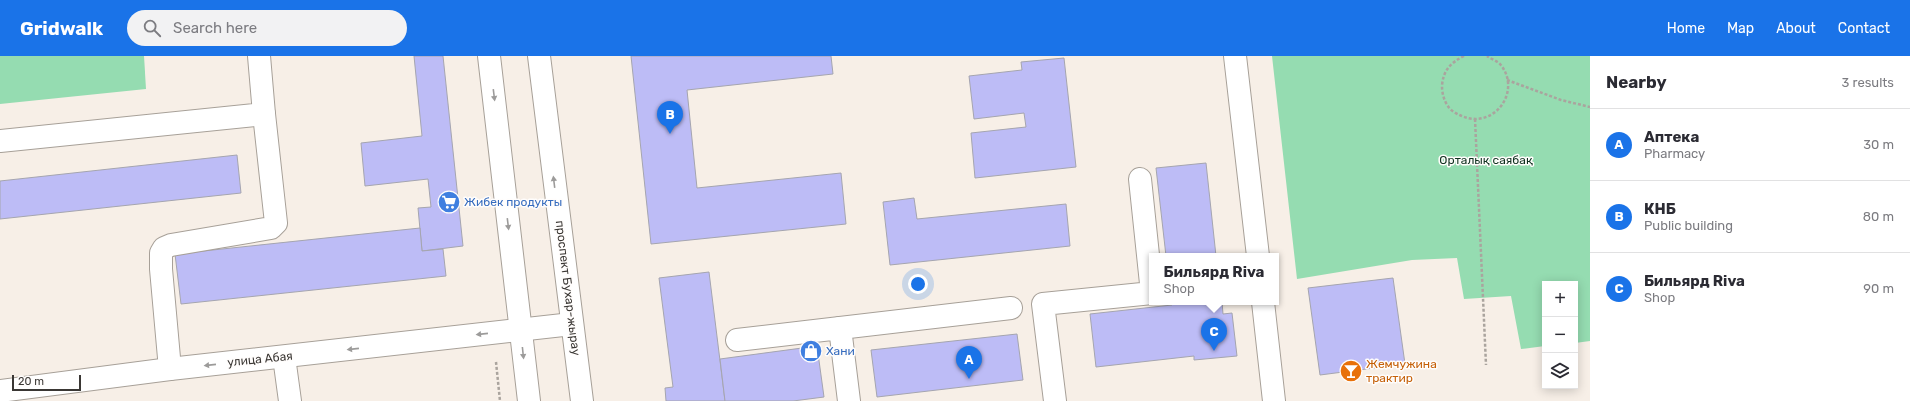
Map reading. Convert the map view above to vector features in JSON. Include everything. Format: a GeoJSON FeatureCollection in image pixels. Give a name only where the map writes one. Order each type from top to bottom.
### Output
{"type":"FeatureCollection","features":[{"type":"Feature","properties":{"kind":"main road"},"geometry":{"type":"LineString","coordinates":[[170,369],[160,260],[164,248],[171,245],[271,228],[276,223],[259,56]]}},
{"type":"Feature","properties":{"kind":"main road"},"geometry":{"type":"LineString","coordinates":[[489,56],[529,401]]}},
{"type":"Feature","properties":{"kind":"main road","name":"проспект Бухар-жырау"},"geometry":{"type":"LineString","coordinates":[[539,56],[582,401]]}},
{"type":"Feature","properties":{"kind":"main road"},"geometry":{"type":"LineString","coordinates":[[1235,56],[1258,253]]}},
{"type":"Feature","properties":{"kind":"main road"},"geometry":{"type":"LineString","coordinates":[[0,142],[264,114]]}},
{"type":"Feature","properties":{"kind":"main road"},"geometry":{"type":"LineString","coordinates":[[1140,179],[1149,264]]}},
{"type":"Feature","properties":{"kind":"main road"},"geometry":{"type":"LineString","coordinates":[[1054,401],[1043,304],[1149,293]]}},
{"type":"Feature","properties":{"kind":"main road"},"geometry":{"type":"LineString","coordinates":[[1263,305],[1274,401]]}},
{"type":"Feature","properties":{"kind":"main road"},"geometry":{"type":"LineString","coordinates":[[736,340],[1011,308]]}},
{"type":"Feature","properties":{"kind":"main road","name":"улица Абая"},"geometry":{"type":"LineString","coordinates":[[0,391],[170,369],[572,324]]}},
{"type":"Feature","properties":{"kind":"main road"},"geometry":{"type":"LineString","coordinates":[[840,328],[849,401]]}},
{"type":"Feature","properties":{"kind":"main road"},"geometry":{"type":"LineString","coordinates":[[284,357],[290,401]]}},
{"type":"Feature","properties":{"kind":"path"},"geometry":{"type":"LineString","coordinates":[[1464,56],[1452,62],[1442,76],[1442,94],[1450,110],[1464,119],[1482,120],[1497,112],[1506,97],[1508,80],[1500,64],[1487,56]]}},
{"type":"Feature","properties":{"kind":"path"},"geometry":{"type":"LineString","coordinates":[[1508,80],[1561,100],[1590,107]]}},
{"type":"Feature","properties":{"kind":"path"},"geometry":{"type":"LineString","coordinates":[[1475,119],[1486,365]]}},
{"type":"Feature","properties":{"kind":"path"},"geometry":{"type":"LineString","coordinates":[[496,362],[500,401]]}},
{"type":"Feature","properties":{"kind":"green space"},"geometry":{"type":"Polygon","coordinates":[[[0,56],[144,56],[146,89],[0,104],[0,56]]]}},
{"type":"Feature","properties":{"kind":"green space","name":"Орталық саябақ"},"geometry":{"type":"Polygon","coordinates":[[[1272,56],[1590,56],[1590,341],[1578,343],[1578,281],[1542,281],[1542,346],[1521,349],[1511,296],[1464,299],[1457,258],[1412,260],[1297,279],[1272,56]]]}},
{"type":"Feature","properties":{"kind":"building"},"geometry":{"type":"Polygon","coordinates":[[[414,56],[443,56],[463,246],[422,251],[418,208],[431,207],[428,179],[365,186],[361,143],[422,136],[414,56]]]}},
{"type":"Feature","properties":{"kind":"building"},"geometry":{"type":"Polygon","coordinates":[[[631,56],[831,56],[833,74],[687,90],[697,188],[841,173],[846,224],[651,244],[631,56]]]}},
{"type":"Feature","properties":{"kind":"building"},"geometry":{"type":"Polygon","coordinates":[[[1064,58],[1076,167],[975,178],[971,133],[1026,127],[1024,113],[974,119],[969,76],[1022,70],[1021,62],[1064,58]]]}},
{"type":"Feature","properties":{"kind":"building"},"geometry":{"type":"Polygon","coordinates":[[[237,155],[241,193],[0,219],[0,181],[237,155]]]}},
{"type":"Feature","properties":{"kind":"building"},"geometry":{"type":"Polygon","coordinates":[[[1206,163],[1216,253],[1166,253],[1156,168],[1206,163]]]}},
{"type":"Feature","properties":{"kind":"building"},"geometry":{"type":"Polygon","coordinates":[[[914,198],[917,219],[1066,204],[1070,246],[890,265],[883,202],[914,198]]]}},
{"type":"Feature","properties":{"kind":"building"},"geometry":{"type":"Polygon","coordinates":[[[420,228],[422,251],[443,249],[446,276],[181,304],[175,254],[420,228]]]}},
{"type":"Feature","properties":{"kind":"building"},"geometry":{"type":"Polygon","coordinates":[[[709,272],[725,401],[666,401],[665,388],[673,387],[659,278],[709,272]]]}},
{"type":"Feature","properties":{"kind":"building"},"geometry":{"type":"Polygon","coordinates":[[[1393,278],[1405,364],[1320,375],[1308,288],[1393,278]]]}},
{"type":"Feature","properties":{"kind":"building"},"geometry":{"type":"Polygon","coordinates":[[[1172,305],[1222,305],[1223,314],[1232,313],[1237,356],[1194,360],[1194,356],[1096,367],[1090,314],[1172,305]]]}},
{"type":"Feature","properties":{"kind":"building"},"geometry":{"type":"Polygon","coordinates":[[[1017,334],[1023,380],[877,397],[871,350],[1017,334]]]}},
{"type":"Feature","properties":{"kind":"building"},"geometry":{"type":"Polygon","coordinates":[[[817,346],[824,397],[793,401],[725,401],[720,359],[817,346]]]}},
{"type":"Feature","properties":{"kind":"place","name":"КНБ"},"geometry":{"type":"Point","coordinates":[670,134]}},
{"type":"Feature","properties":{"kind":"place","name":"Жибек продукты"},"geometry":{"type":"Point","coordinates":[449,202]}},
{"type":"Feature","properties":{"kind":"place","name":"Хани"},"geometry":{"type":"Point","coordinates":[811,351]}},
{"type":"Feature","properties":{"kind":"place","name":"Бильярд Riva"},"geometry":{"type":"Point","coordinates":[1214,351]}},
{"type":"Feature","properties":{"kind":"place","name":"Жемчужина трактир"},"geometry":{"type":"Point","coordinates":[1351,371]}},
{"type":"Feature","properties":{"kind":"place","name":"Аптека"},"geometry":{"type":"Point","coordinates":[969,379]}}]}
